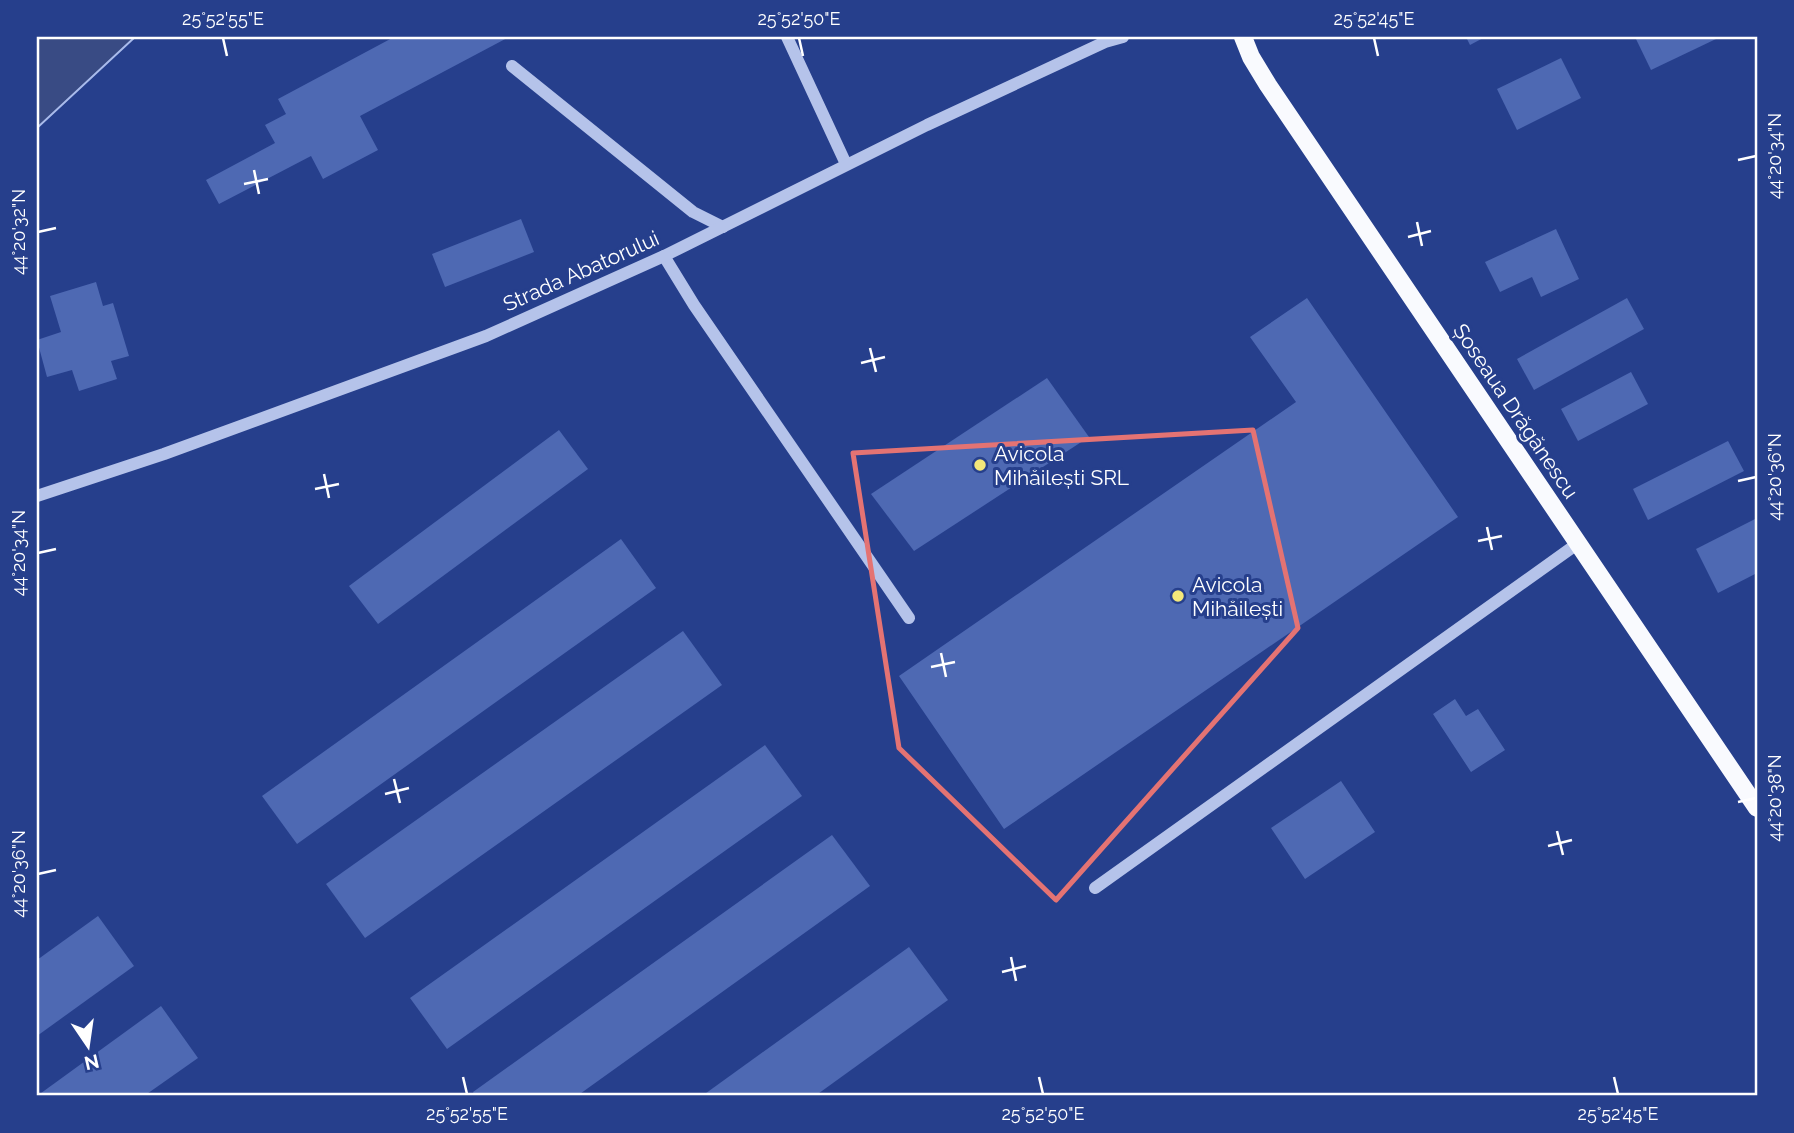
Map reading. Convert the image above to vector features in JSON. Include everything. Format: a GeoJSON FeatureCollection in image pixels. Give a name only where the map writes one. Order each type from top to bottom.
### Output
{"type":"FeatureCollection","features":[{"type":"Feature","properties":{"kind":"main road","name":"Șoseaua Drăgănescu"},"geometry":{"type":"LineString","coordinates":[[1243,37],[1251,57],[1268,85],[1757,808]]}},
{"type":"Feature","properties":{"kind":"street"},"geometry":{"type":"LineString","coordinates":[[787,37],[846,164]]}},
{"type":"Feature","properties":{"kind":"street","name":"Strada Abatorului"},"geometry":{"type":"LineString","coordinates":[[37,496],[164,454],[486,336],[663,256],[846,164],[1105,42],[1123,37]]}},
{"type":"Feature","properties":{"kind":"street"},"geometry":{"type":"LineString","coordinates":[[512,66],[693,212],[723,227]]}},
{"type":"Feature","properties":{"kind":"street"},"geometry":{"type":"LineString","coordinates":[[663,256],[909,618]]}},
{"type":"Feature","properties":{"kind":"street"},"geometry":{"type":"LineString","coordinates":[[1095,888],[1577,544]]}},
{"type":"Feature","properties":{"kind":"highlighted area"},"geometry":{"type":"Polygon","coordinates":[[[1253,430],[1298,628],[1056,900],[899,748],[853,453],[1253,430]]]}},
{"type":"Feature","properties":{"kind":"water"},"geometry":{"type":"Polygon","coordinates":[[[37,37],[135,37],[37,128],[37,37]]]}},
{"type":"Feature","properties":{"kind":"building"},"geometry":{"type":"Polygon","coordinates":[[[394,37],[509,37],[360,116],[378,150],[323,179],[311,156],[219,204],[206,180],[275,143],[265,125],[286,114],[278,99],[394,37]]]}},
{"type":"Feature","properties":{"kind":"building"},"geometry":{"type":"Polygon","coordinates":[[[1466,37],[1485,37],[1470,45],[1466,37]]]}},
{"type":"Feature","properties":{"kind":"building"},"geometry":{"type":"Polygon","coordinates":[[[1636,39],[1716,39],[1651,70],[1636,39]]]}},
{"type":"Feature","properties":{"kind":"building"},"geometry":{"type":"Polygon","coordinates":[[[1561,58],[1581,98],[1517,130],[1497,89],[1561,58]]]}},
{"type":"Feature","properties":{"kind":"building"},"geometry":{"type":"Polygon","coordinates":[[[521,219],[534,252],[445,287],[432,254],[521,219]]]}},
{"type":"Feature","properties":{"kind":"building"},"geometry":{"type":"Polygon","coordinates":[[[1556,229],[1579,279],[1541,297],[1532,277],[1500,292],[1485,262],[1556,229]]]}},
{"type":"Feature","properties":{"kind":"building"},"geometry":{"type":"Polygon","coordinates":[[[96,282],[103,306],[113,303],[129,356],[111,361],[117,379],[79,391],[72,370],[47,377],[37,340],[61,332],[50,296],[96,282]]]}},
{"type":"Feature","properties":{"kind":"building","name":"Avicola Mihăilești"},"geometry":{"type":"Polygon","coordinates":[[[1307,298],[1458,517],[1004,829],[899,676],[1296,402],[1250,337],[1307,298]]]}},
{"type":"Feature","properties":{"kind":"building"},"geometry":{"type":"Polygon","coordinates":[[[1627,298],[1644,329],[1534,390],[1517,359],[1627,298]]]}},
{"type":"Feature","properties":{"kind":"building"},"geometry":{"type":"Polygon","coordinates":[[[1631,372],[1648,404],[1578,441],[1561,409],[1631,372]]]}},
{"type":"Feature","properties":{"kind":"building","name":"Avicola Mihăilești SRL"},"geometry":{"type":"Polygon","coordinates":[[[1047,378],[1089,437],[914,551],[871,494],[1047,378]]]}},
{"type":"Feature","properties":{"kind":"building"},"geometry":{"type":"Polygon","coordinates":[[[559,430],[588,469],[378,624],[349,586],[559,430]]]}},
{"type":"Feature","properties":{"kind":"building"},"geometry":{"type":"Polygon","coordinates":[[[1728,441],[1744,471],[1648,520],[1633,489],[1728,441]]]}},
{"type":"Feature","properties":{"kind":"building"},"geometry":{"type":"Polygon","coordinates":[[[1757,518],[1757,573],[1718,593],[1696,549],[1757,518]]]}},
{"type":"Feature","properties":{"kind":"building"},"geometry":{"type":"Polygon","coordinates":[[[621,539],[656,588],[297,844],[262,796],[621,539]]]}},
{"type":"Feature","properties":{"kind":"building"},"geometry":{"type":"Polygon","coordinates":[[[683,631],[722,685],[365,938],[326,884],[683,631]]]}},
{"type":"Feature","properties":{"kind":"building"},"geometry":{"type":"Polygon","coordinates":[[[1455,699],[1466,716],[1478,709],[1505,750],[1471,772],[1433,714],[1455,699]]]}},
{"type":"Feature","properties":{"kind":"building"},"geometry":{"type":"Polygon","coordinates":[[[765,745],[802,796],[447,1049],[410,998],[765,745]]]}},
{"type":"Feature","properties":{"kind":"building"},"geometry":{"type":"Polygon","coordinates":[[[1341,781],[1375,832],[1305,879],[1271,828],[1341,781]]]}},
{"type":"Feature","properties":{"kind":"building"},"geometry":{"type":"Polygon","coordinates":[[[832,835],[870,886],[577,1096],[475,1096],[473,1092],[832,835]]]}},
{"type":"Feature","properties":{"kind":"building"},"geometry":{"type":"Polygon","coordinates":[[[98,916],[134,966],[37,1036],[37,960],[98,916]]]}},
{"type":"Feature","properties":{"kind":"building"},"geometry":{"type":"Polygon","coordinates":[[[909,947],[948,1000],[815,1096],[702,1096],[909,947]]]}},
{"type":"Feature","properties":{"kind":"building"},"geometry":{"type":"Polygon","coordinates":[[[161,1006],[198,1058],[144,1096],[37,1096],[161,1006]]]}},
{"type":"Feature","properties":{"kind":"place","name":"Avicola Mihăilești SRL"},"geometry":{"type":"Point","coordinates":[980,465]}},
{"type":"Feature","properties":{"kind":"place","name":"Avicola Mihăilești"},"geometry":{"type":"Point","coordinates":[1178,596]}}]}
